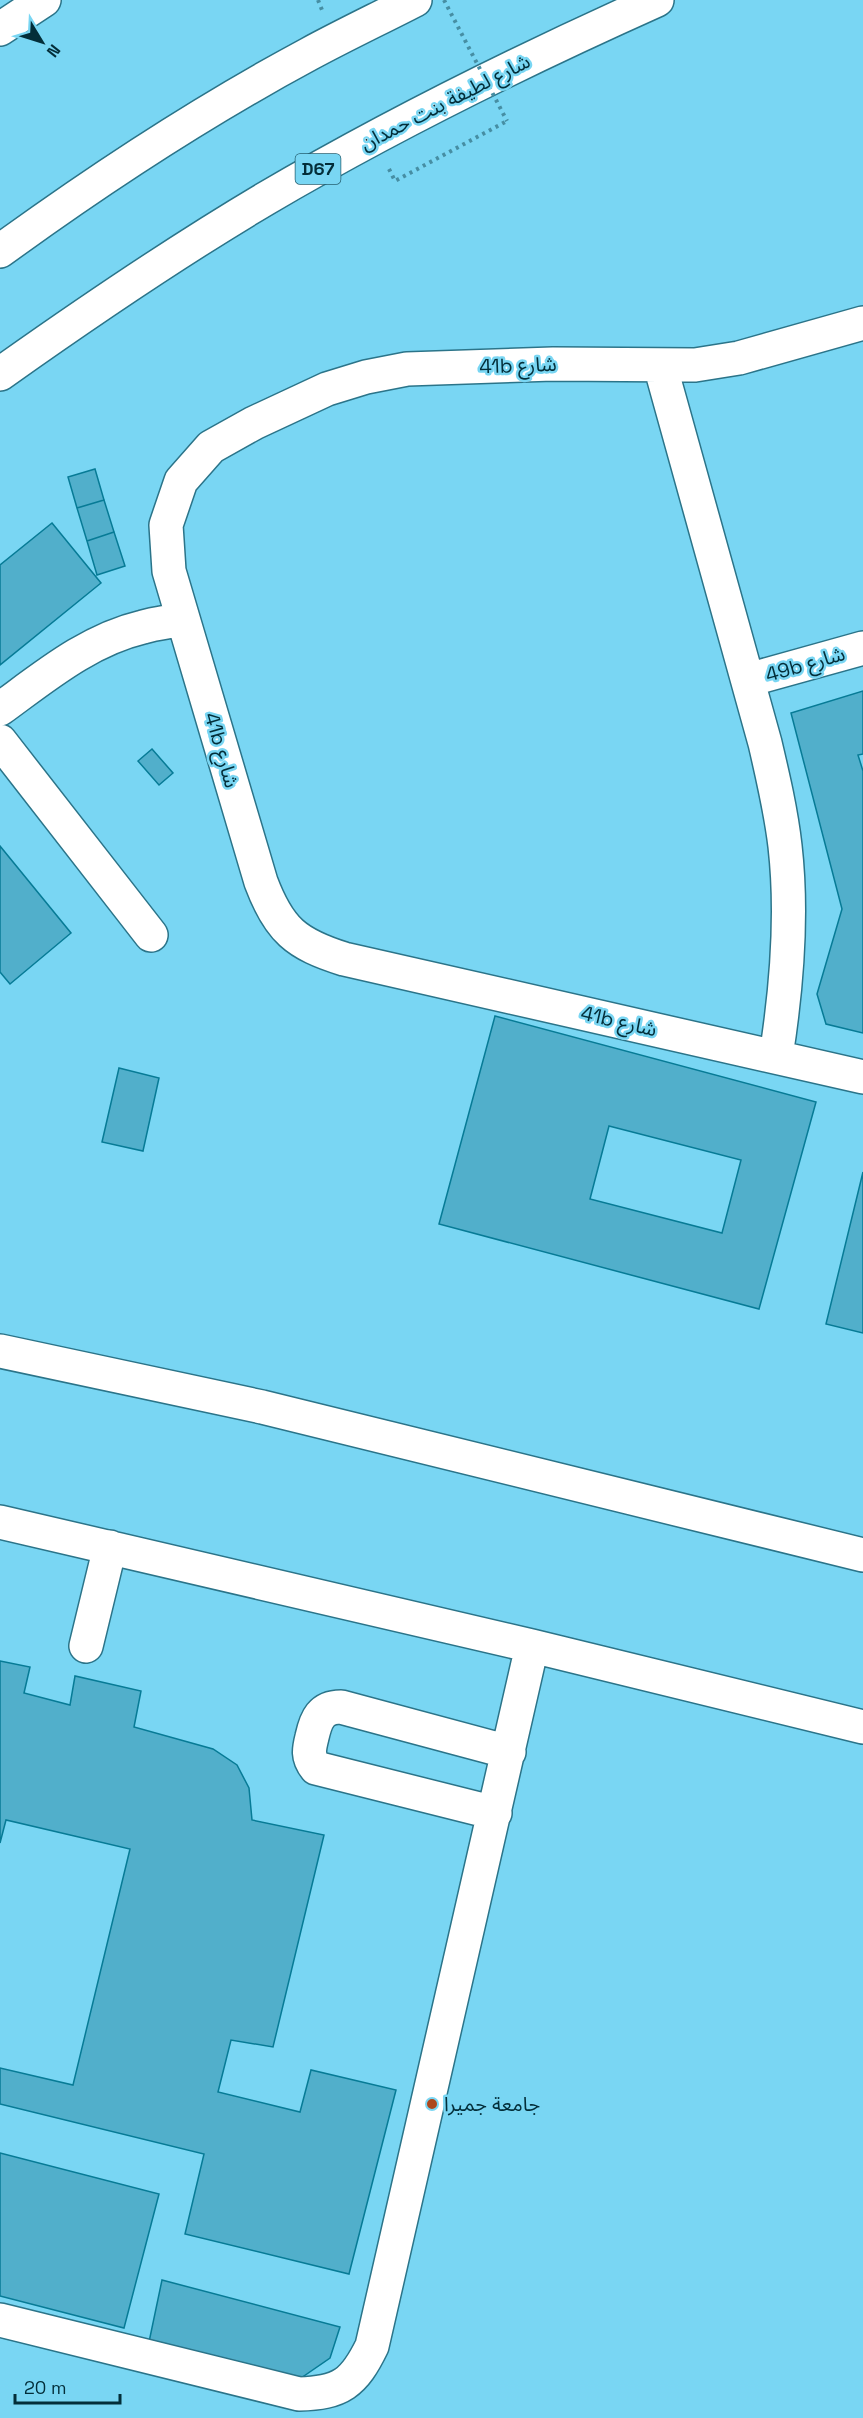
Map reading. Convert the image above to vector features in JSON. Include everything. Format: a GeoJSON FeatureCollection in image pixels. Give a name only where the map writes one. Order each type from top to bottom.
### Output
{"type":"FeatureCollection","features":[{"type":"Feature","properties":{"kind":"street"},"geometry":{"type":"LineString","coordinates":[[0,29],[44,0]]}},
{"type":"Feature","properties":{"kind":"street"},"geometry":{"type":"LineString","coordinates":[[0,251],[72,199],[189,123],[309,53],[415,0]]}},
{"type":"Feature","properties":{"kind":"street","name":"شارع لطيفة بنت حمدان"},"geometry":{"type":"LineString","coordinates":[[0,374],[157,267],[264,200],[373,138],[485,80],[657,0]]}},
{"type":"Feature","properties":{"kind":"street","name":"41b شارع"},"geometry":{"type":"LineString","coordinates":[[863,323],[738,358],[695,365],[553,364],[407,369],[366,377],[327,389],[254,423],[211,447],[181,481],[166,525],[169,571],[261,882],[272,910],[291,933],[316,950],[344,959],[863,1077]]}},
{"type":"Feature","properties":{"kind":"street"},"geometry":{"type":"LineString","coordinates":[[660,365],[775,784],[785,846],[789,898],[789,951],[776,1056]]}},
{"type":"Feature","properties":{"kind":"street"},"geometry":{"type":"LineString","coordinates":[[0,709],[74,656],[99,643],[143,626],[183,619]]}},
{"type":"Feature","properties":{"kind":"street","name":"49b شارع"},"geometry":{"type":"LineString","coordinates":[[748,680],[863,648]]}},
{"type":"Feature","properties":{"kind":"street"},"geometry":{"type":"LineString","coordinates":[[0,741],[151,935]]}},
{"type":"Feature","properties":{"kind":"street"},"geometry":{"type":"LineString","coordinates":[[0,1351],[262,1407],[863,1555]]}},
{"type":"Feature","properties":{"kind":"street"},"geometry":{"type":"LineString","coordinates":[[0,1522],[532,1646],[863,1727]]}},
{"type":"Feature","properties":{"kind":"street"},"geometry":{"type":"LineString","coordinates":[[86,1646],[110,1547]]}},
{"type":"Feature","properties":{"kind":"street"},"geometry":{"type":"LineString","coordinates":[[0,2320],[299,2394],[323,2393],[345,2384],[361,2367],[372,2346],[532,1646]]}},
{"type":"Feature","properties":{"kind":"street"},"geometry":{"type":"LineString","coordinates":[[495,1813],[316,1768],[309,1758],[315,1720],[326,1709],[342,1707],[509,1752]]}},
{"type":"Feature","properties":{"kind":"path"},"geometry":{"type":"LineString","coordinates":[[414,171],[507,121],[444,0]]}},
{"type":"Feature","properties":{"kind":"building"},"geometry":{"type":"Polygon","coordinates":[[[95,469],[104,500],[77,508],[68,477],[95,469]]]}},
{"type":"Feature","properties":{"kind":"building"},"geometry":{"type":"Polygon","coordinates":[[[104,500],[114,532],[87,541],[77,508],[104,500]]]}},
{"type":"Feature","properties":{"kind":"building"},"geometry":{"type":"Polygon","coordinates":[[[52,523],[101,583],[0,665],[0,565],[52,523]]]}},
{"type":"Feature","properties":{"kind":"building"},"geometry":{"type":"Polygon","coordinates":[[[114,532],[125,566],[97,575],[87,541],[114,532]]]}},
{"type":"Feature","properties":{"kind":"building"},"geometry":{"type":"Polygon","coordinates":[[[863,691],[863,754],[858,755],[863,771],[863,1033],[826,1024],[817,994],[842,909],[791,713],[863,691]]]}},
{"type":"Feature","properties":{"kind":"building"},"geometry":{"type":"Polygon","coordinates":[[[152,749],[173,773],[159,785],[138,761],[152,749]]]}},
{"type":"Feature","properties":{"kind":"building"},"geometry":{"type":"Polygon","coordinates":[[[0,846],[71,933],[10,984],[0,972],[0,846]]]}},
{"type":"Feature","properties":{"kind":"building"},"geometry":{"type":"Polygon","coordinates":[[[495,1016],[816,1102],[759,1309],[439,1224],[495,1016]],[[609,1126],[590,1199],[722,1233],[741,1160],[609,1126]]]}},
{"type":"Feature","properties":{"kind":"building"},"geometry":{"type":"Polygon","coordinates":[[[119,1068],[159,1078],[143,1151],[102,1142],[119,1068]]]}},
{"type":"Feature","properties":{"kind":"building"},"geometry":{"type":"Polygon","coordinates":[[[863,1172],[863,1333],[826,1324],[863,1172]]]}},
{"type":"Feature","properties":{"kind":"building"},"geometry":{"type":"Polygon","coordinates":[[[0,1661],[30,1667],[24,1693],[70,1705],[75,1676],[141,1691],[134,1727],[213,1749],[237,1765],[249,1788],[252,1820],[324,1835],[273,2047],[231,2040],[218,2092],[300,2112],[311,2070],[396,2090],[349,2274],[185,2234],[204,2154],[0,2104],[0,2068],[73,2085],[130,1849],[6,1820],[0,1843],[0,1661]]]}},
{"type":"Feature","properties":{"kind":"building"},"geometry":{"type":"Polygon","coordinates":[[[0,2153],[159,2194],[124,2328],[0,2296],[0,2153]]]}},
{"type":"Feature","properties":{"kind":"building"},"geometry":{"type":"Polygon","coordinates":[[[162,2280],[340,2327],[330,2358],[301,2378],[149,2342],[162,2280]]]}},
{"type":"Feature","properties":{"kind":"place","name":"جامعة جميرا"},"geometry":{"type":"Point","coordinates":[432,2104]}}]}
